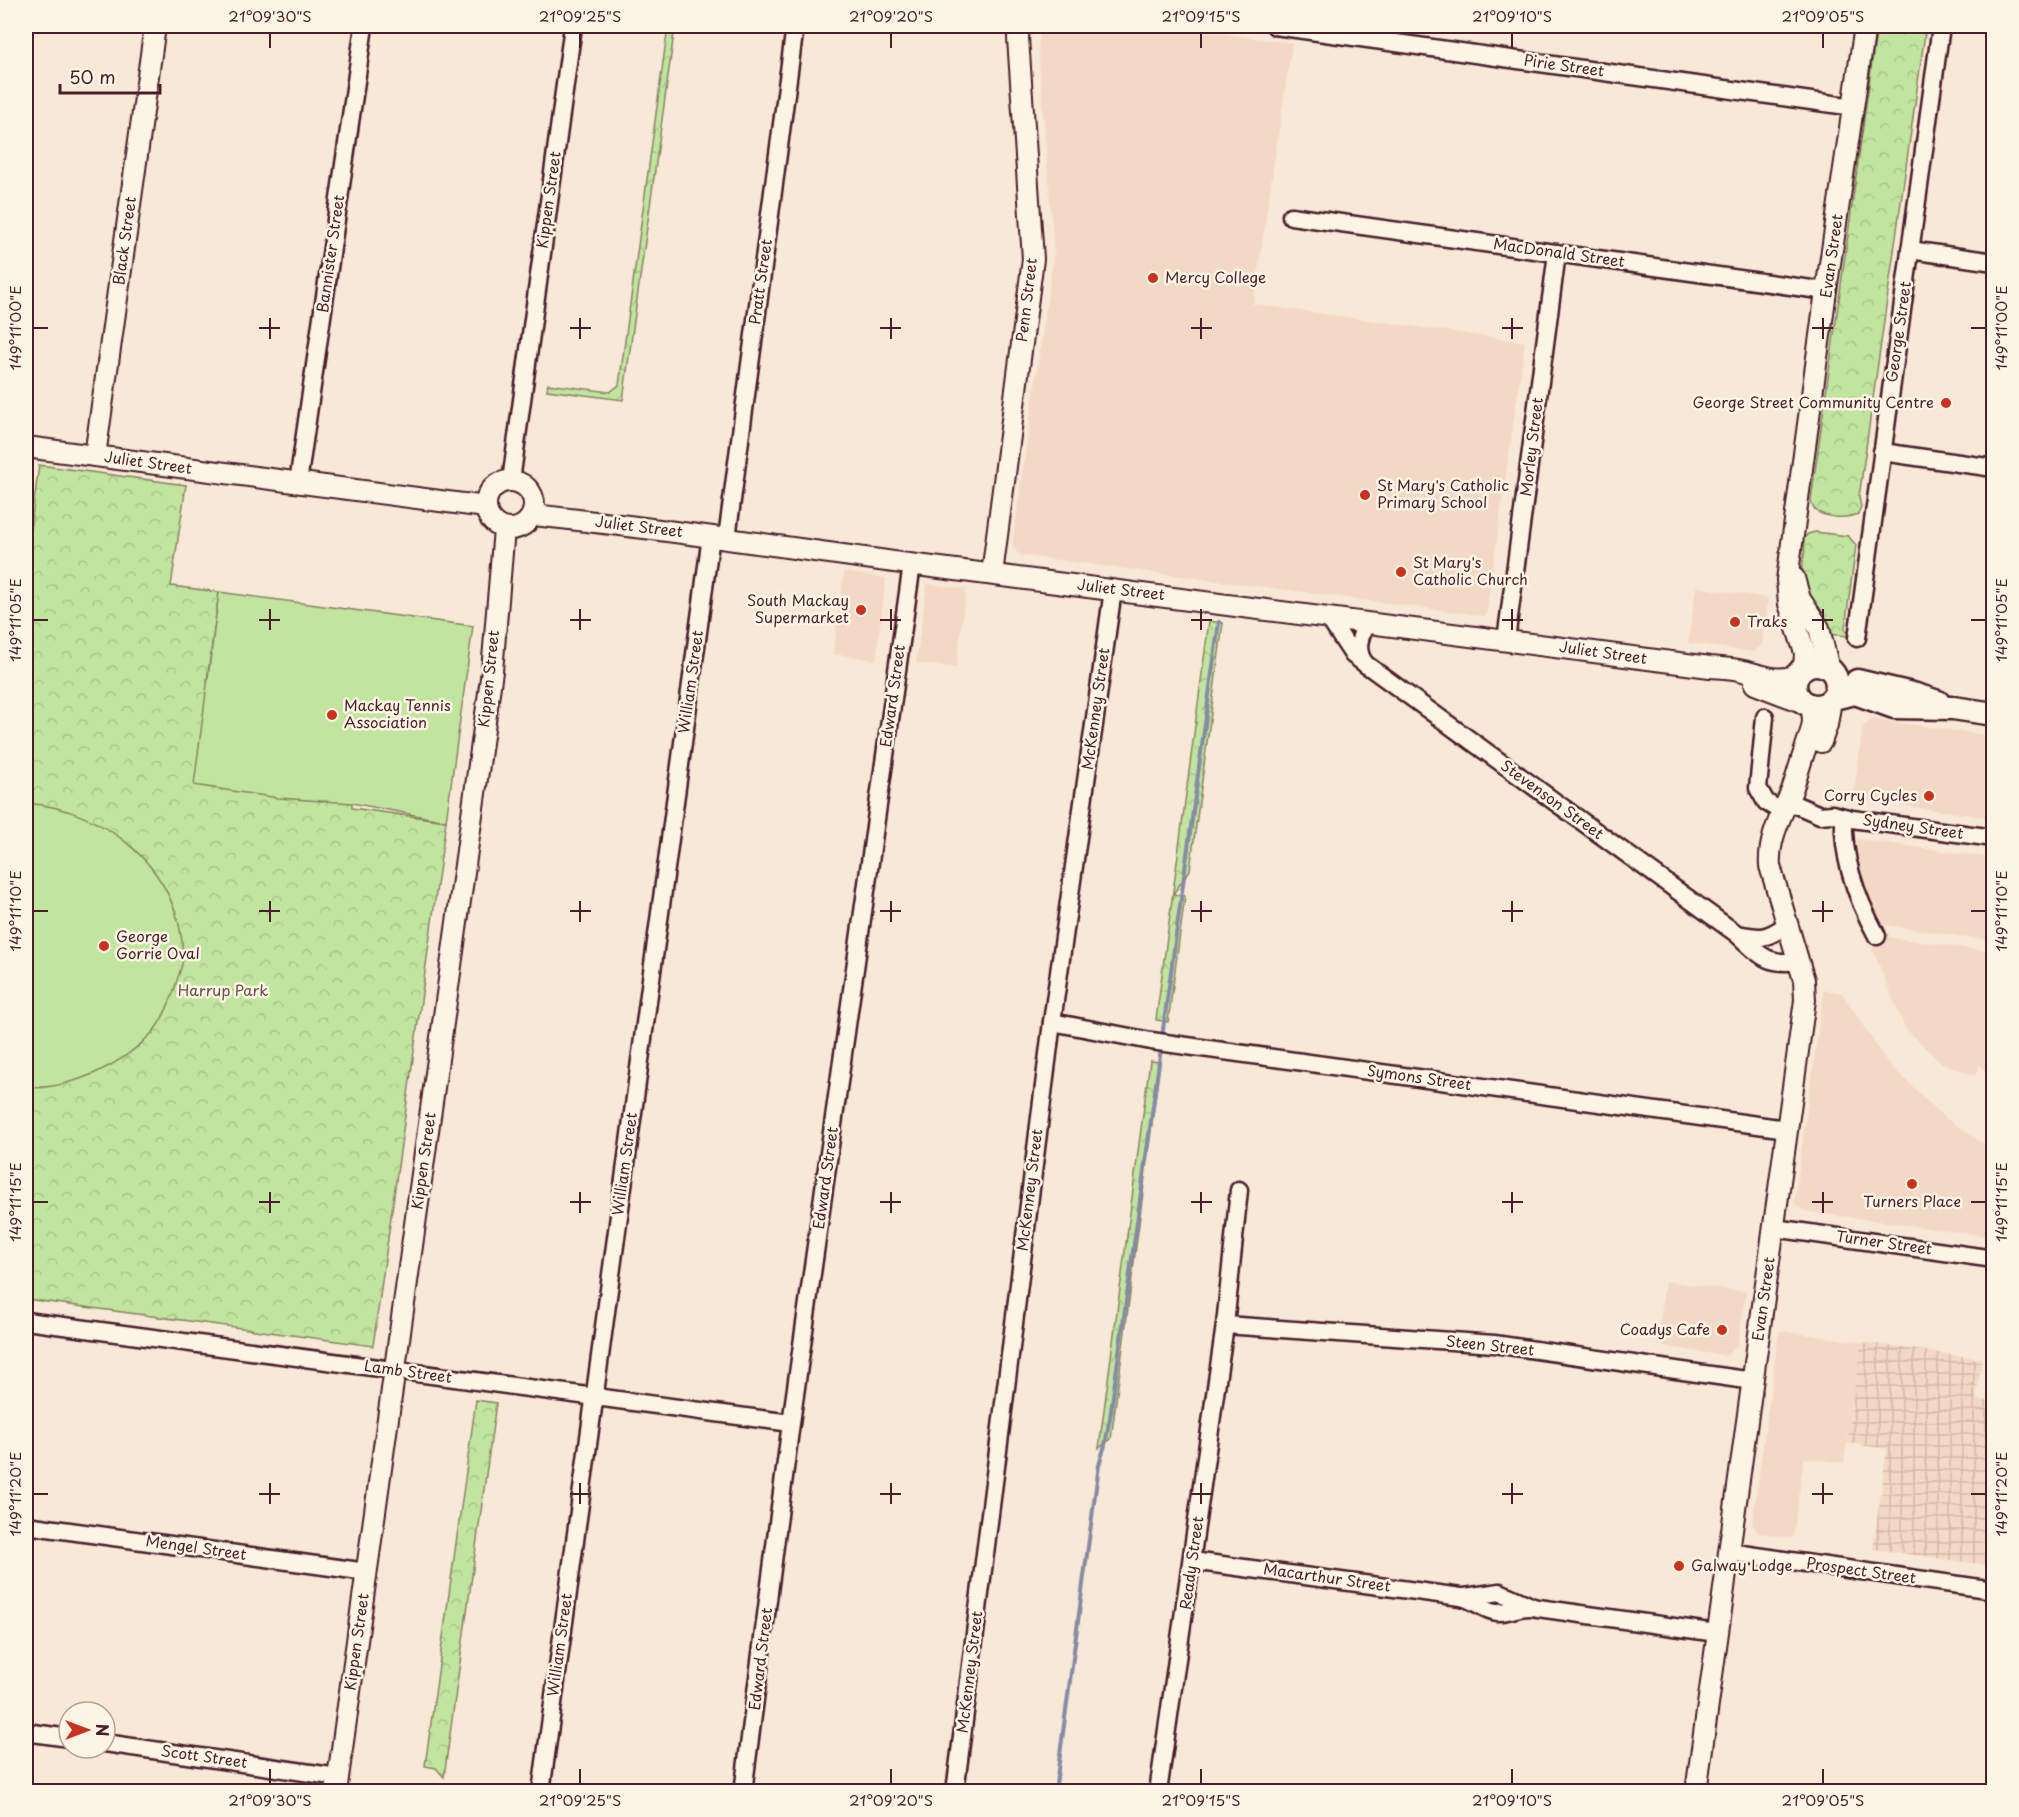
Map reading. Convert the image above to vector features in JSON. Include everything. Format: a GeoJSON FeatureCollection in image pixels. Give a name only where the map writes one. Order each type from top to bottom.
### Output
{"type":"FeatureCollection","features":[{"type":"Feature","properties":{"kind":"main road"},"geometry":{"type":"LineString","coordinates":[[1818,664],[1830,670],[1837,682],[1836,692],[1820,702],[1800,698],[1796,691],[1796,682],[1801,671],[1818,664]]}},
{"type":"Feature","properties":{"kind":"main road","name":"Juliet Street"},"geometry":{"type":"LineString","coordinates":[[1830,670],[1861,682],[1927,698],[1953,708]]}},
{"type":"Feature","properties":{"kind":"main road","name":"Juliet Street"},"geometry":{"type":"LineString","coordinates":[[1820,702],[1855,693],[1894,707],[1953,708],[1994,714]]}},
{"type":"Feature","properties":{"kind":"street","name":"Black Street"},"geometry":{"type":"LineString","coordinates":[[95,456],[155,26]]}},
{"type":"Feature","properties":{"kind":"street","name":"Bannister Street"},"geometry":{"type":"LineString","coordinates":[[298,483],[364,26]]}},
{"type":"Feature","properties":{"kind":"street","name":"Kippen Street"},"geometry":{"type":"LineString","coordinates":[[511,481],[573,26]]}},
{"type":"Feature","properties":{"kind":"street","name":"Pratt Street"},"geometry":{"type":"LineString","coordinates":[[719,537],[795,26]]}},
{"type":"Feature","properties":{"kind":"street","name":"Penn Street"},"geometry":{"type":"LineString","coordinates":[[992,574],[1033,259],[1019,26]]}},
{"type":"Feature","properties":{"kind":"street","name":"Pirie Street"},"geometry":{"type":"LineString","coordinates":[[1275,26],[1854,107]]}},
{"type":"Feature","properties":{"kind":"street","name":"Evan Street"},"geometry":{"type":"LineString","coordinates":[[1801,671],[1806,660],[1788,599],[1787,580],[1865,26]]}},
{"type":"Feature","properties":{"kind":"street","name":"George Street"},"geometry":{"type":"LineString","coordinates":[[1857,638],[1941,26]]}},
{"type":"Feature","properties":{"kind":"street","name":"MacDonald Street"},"geometry":{"type":"LineString","coordinates":[[1291,216],[1826,291]]}},
{"type":"Feature","properties":{"kind":"street"},"geometry":{"type":"LineString","coordinates":[[1910,250],[1994,262]]}},
{"type":"Feature","properties":{"kind":"street","name":"Morley Street"},"geometry":{"type":"LineString","coordinates":[[1506,640],[1557,253]]}},
{"type":"Feature","properties":{"kind":"street","name":"Juliet Street"},"geometry":{"type":"LineString","coordinates":[[26,447],[486,507]]}},
{"type":"Feature","properties":{"kind":"street"},"geometry":{"type":"LineString","coordinates":[[1882,452],[1994,468]]}},
{"type":"Feature","properties":{"kind":"street"},"geometry":{"type":"LineString","coordinates":[[511,481],[525,487],[533,500],[532,515],[517,529],[504,529],[491,521],[486,507],[486,499],[495,486],[511,481]]}},
{"type":"Feature","properties":{"kind":"street","name":"Juliet Street"},"geometry":{"type":"LineString","coordinates":[[532,515],[630,525],[912,564],[1735,669],[1778,679],[1789,678],[1801,671]]}},
{"type":"Feature","properties":{"kind":"street","name":"Kippen Street"},"geometry":{"type":"LineString","coordinates":[[337,1784],[492,671],[504,529]]}},
{"type":"Feature","properties":{"kind":"street","name":"William Street"},"geometry":{"type":"LineString","coordinates":[[541,1791],[593,1397],[719,537]]}},
{"type":"Feature","properties":{"kind":"street","name":"Evan Street"},"geometry":{"type":"LineString","coordinates":[[1790,558],[1797,592],[1819,628],[1830,670]]}},
{"type":"Feature","properties":{"kind":"street","name":"Edward Street"},"geometry":{"type":"LineString","coordinates":[[743,1791],[791,1423],[912,564]]}},
{"type":"Feature","properties":{"kind":"street","name":"McKenney Street"},"geometry":{"type":"LineString","coordinates":[[955,1791],[1052,1022],[1113,590]]}},
{"type":"Feature","properties":{"kind":"street","name":"Stevenson Street"},"geometry":{"type":"LineString","coordinates":[[1328,617],[1342,635],[1350,652],[1737,933],[1760,955],[1769,961],[1781,963],[1799,961]]}},
{"type":"Feature","properties":{"kind":"street"},"geometry":{"type":"LineString","coordinates":[[1366,622],[1358,649],[1367,665]]}},
{"type":"Feature","properties":{"kind":"street","name":"Juliet Street"},"geometry":{"type":"LineString","coordinates":[[1710,667],[1820,702]]}},
{"type":"Feature","properties":{"kind":"street","name":"Evan Street"},"geometry":{"type":"LineString","coordinates":[[1696,1791],[1805,1000],[1804,980],[1770,866],[1770,845],[1789,797],[1819,747],[1825,732],[1820,702]]}},
{"type":"Feature","properties":{"kind":"street"},"geometry":{"type":"LineString","coordinates":[[1765,717],[1758,788],[1766,802],[1789,797]]}},
{"type":"Feature","properties":{"kind":"street","name":"Sydney Street"},"geometry":{"type":"LineString","coordinates":[[1789,797],[1820,815],[1994,838]]}},
{"type":"Feature","properties":{"kind":"street"},"geometry":{"type":"LineString","coordinates":[[1838,816],[1852,875],[1863,908],[1877,936]]}},
{"type":"Feature","properties":{"kind":"street","name":"Stevenson Street"},"geometry":{"type":"LineString","coordinates":[[1737,933],[1765,938],[1787,925]]}},
{"type":"Feature","properties":{"kind":"street","name":"Symons Street"},"geometry":{"type":"LineString","coordinates":[[1052,1022],[1151,1041],[1787,1129]]}},
{"type":"Feature","properties":{"kind":"street","name":"Ready Street"},"geometry":{"type":"LineString","coordinates":[[1158,1791],[1225,1325],[1239,1190]]}},
{"type":"Feature","properties":{"kind":"street","name":"Turner Street"},"geometry":{"type":"LineString","coordinates":[[1774,1228],[1994,1259]]}},
{"type":"Feature","properties":{"kind":"street","name":"Lamb Street"},"geometry":{"type":"LineString","coordinates":[[26,1321],[791,1423]]}},
{"type":"Feature","properties":{"kind":"street","name":"Steen Street"},"geometry":{"type":"LineString","coordinates":[[1225,1325],[1494,1344],[1752,1381]]}},
{"type":"Feature","properties":{"kind":"street","name":"Mengel Street"},"geometry":{"type":"LineString","coordinates":[[26,1525],[367,1572]]}},
{"type":"Feature","properties":{"kind":"street","name":"Prospect Street"},"geometry":{"type":"LineString","coordinates":[[1729,1552],[1994,1590]]}},
{"type":"Feature","properties":{"kind":"street","name":"Macarthur Street"},"geometry":{"type":"LineString","coordinates":[[1192,1561],[1461,1597],[1495,1612],[1520,1607],[1536,1607],[1717,1633]]}},
{"type":"Feature","properties":{"kind":"street"},"geometry":{"type":"LineString","coordinates":[[26,1732],[57,1736]]}},
{"type":"Feature","properties":{"kind":"street","name":"Scott Street"},"geometry":{"type":"LineString","coordinates":[[117,1745],[337,1784]]}},
{"type":"Feature","properties":{"kind":"shaded area","name":"Mercy College"},"geometry":{"type":"Polygon","coordinates":[[[1041,26],[1168,26],[1292,43],[1253,304],[1525,342],[1486,616],[1019,555],[1012,546],[1054,252],[1038,48],[1041,26]]]}},
{"type":"Feature","properties":{"kind":"shaded area"},"geometry":{"type":"Polygon","coordinates":[[[844,572],[886,578],[876,660],[833,654],[844,572]]]}},
{"type":"Feature","properties":{"kind":"shaded area"},"geometry":{"type":"Polygon","coordinates":[[[927,584],[966,589],[956,668],[916,663],[927,584]]]}},
{"type":"Feature","properties":{"kind":"shaded area"},"geometry":{"type":"Polygon","coordinates":[[[1696,587],[1768,598],[1762,645],[1753,652],[1688,643],[1696,587]]]}},
{"type":"Feature","properties":{"kind":"shaded area"},"geometry":{"type":"Polygon","coordinates":[[[1873,719],[1993,736],[1993,818],[1853,799],[1863,726],[1873,719]]]}},
{"type":"Feature","properties":{"kind":"shaded area"},"geometry":{"type":"Polygon","coordinates":[[[1857,839],[1993,858],[1993,941],[1880,924],[1855,856],[1857,839]]]}},
{"type":"Feature","properties":{"kind":"shaded area"},"geometry":{"type":"Polygon","coordinates":[[[1887,937],[1993,952],[1991,968],[1994,968],[1993,1075],[1979,1065],[1976,1076],[1941,1063],[1905,1028],[1872,948],[1887,937]]]}},
{"type":"Feature","properties":{"kind":"shaded area"},"geometry":{"type":"Polygon","coordinates":[[[1824,990],[1842,993],[1887,1062],[1944,1117],[1993,1150],[1993,1237],[1804,1211],[1794,1203],[1824,990]]]}},
{"type":"Feature","properties":{"kind":"shaded area"},"geometry":{"type":"Polygon","coordinates":[[[1665,1281],[1746,1292],[1738,1345],[1726,1356],[1657,1345],[1665,1281]]]}},
{"type":"Feature","properties":{"kind":"shaded area"},"geometry":{"type":"Polygon","coordinates":[[[1779,1331],[1861,1342],[1844,1463],[1804,1458],[1793,1538],[1759,1533],[1752,1524],[1779,1331]]]}},
{"type":"Feature","properties":{"kind":"shaded area"},"geometry":{"type":"Polygon","coordinates":[[[1861,1342],[1982,1359],[1976,1399],[1993,1402],[1993,1566],[1873,1549],[1887,1449],[1847,1443],[1861,1342]]]}},
{"type":"Feature","properties":{"kind":"green space"},"geometry":{"type":"Polygon","coordinates":[[[668,26],[675,26],[623,400],[547,390],[548,384],[610,392],[619,385],[668,26]]]}},
{"type":"Feature","properties":{"kind":"green space"},"geometry":{"type":"Polygon","coordinates":[[[1877,26],[1926,26],[1859,497],[1861,507],[1858,514],[1838,517],[1817,511],[1811,500],[1877,26]]]}},
{"type":"Feature","properties":{"kind":"green space","name":"Harrup Park"},"geometry":{"type":"Polygon","coordinates":[[[39,465],[186,485],[171,586],[219,592],[207,681],[352,803],[352,808],[446,821],[373,1346],[26,1299],[26,560],[39,465]]]}},
{"type":"Feature","properties":{"kind":"green space"},"geometry":{"type":"Polygon","coordinates":[[[1815,532],[1848,536],[1856,545],[1845,628],[1848,636],[1827,634],[1806,592],[1802,572],[1805,549],[1803,539],[1815,532]]]}},
{"type":"Feature","properties":{"kind":"green space","name":"Mackay Tennis Association"},"geometry":{"type":"Polygon","coordinates":[[[219,592],[473,626],[446,821],[352,803],[278,798],[194,785],[219,592]]]}},
{"type":"Feature","properties":{"kind":"green space"},"geometry":{"type":"Polygon","coordinates":[[[1209,621],[1223,623],[1190,870],[1173,894],[1185,896],[1168,1022],[1156,1020],[1209,621]]]}},
{"type":"Feature","properties":{"kind":"green space","name":"George Gorrie Oval"},"geometry":{"type":"Polygon","coordinates":[[[26,803],[56,808],[85,817],[111,831],[134,850],[154,872],[169,897],[179,926],[183,957],[174,990],[163,1016],[156,1028],[140,1045],[111,1065],[78,1080],[26,1088],[26,803]]]}},
{"type":"Feature","properties":{"kind":"green space"},"geometry":{"type":"Polygon","coordinates":[[[1150,1061],[1160,1062],[1111,1439],[1099,1448],[1150,1061]]]}},
{"type":"Feature","properties":{"kind":"green space"},"geometry":{"type":"Polygon","coordinates":[[[476,1400],[496,1403],[444,1777],[436,1768],[425,1766],[476,1400]]]}},
{"type":"Feature","properties":{"kind":"waterway"},"geometry":{"type":"LineString","coordinates":[[1162,1037],[1219,622]]}},
{"type":"Feature","properties":{"kind":"waterway"},"geometry":{"type":"LineString","coordinates":[[1055,1792],[1099,1465],[1110,1418],[1161,1048]]}},
{"type":"Feature","properties":{"kind":"place","name":"Mercy College"},"geometry":{"type":"Point","coordinates":[1153,278]}},
{"type":"Feature","properties":{"kind":"place","name":"George Street Community Centre"},"geometry":{"type":"Point","coordinates":[1946,403]}},
{"type":"Feature","properties":{"kind":"place","name":"St Mary's Catholic Primary School"},"geometry":{"type":"Point","coordinates":[1365,495]}},
{"type":"Feature","properties":{"kind":"place","name":"St Mary's Catholic Church"},"geometry":{"type":"Point","coordinates":[1401,572]}},
{"type":"Feature","properties":{"kind":"place","name":"South Mackay Supermarket"},"geometry":{"type":"Point","coordinates":[861,610]}},
{"type":"Feature","properties":{"kind":"place","name":"Traks"},"geometry":{"type":"Point","coordinates":[1735,622]}},
{"type":"Feature","properties":{"kind":"place","name":"Mackay Tennis Association"},"geometry":{"type":"Point","coordinates":[332,715]}},
{"type":"Feature","properties":{"kind":"place","name":"Corry Cycles"},"geometry":{"type":"Point","coordinates":[1929,796]}},
{"type":"Feature","properties":{"kind":"place","name":"George Gorrie Oval"},"geometry":{"type":"Point","coordinates":[104,946]}},
{"type":"Feature","properties":{"kind":"place","name":"Turners Place"},"geometry":{"type":"Point","coordinates":[1912,1184]}},
{"type":"Feature","properties":{"kind":"place","name":"Coadys Cafe"},"geometry":{"type":"Point","coordinates":[1722,1330]}},
{"type":"Feature","properties":{"kind":"place","name":"Galway Lodge"},"geometry":{"type":"Point","coordinates":[1679,1566]}}]}
